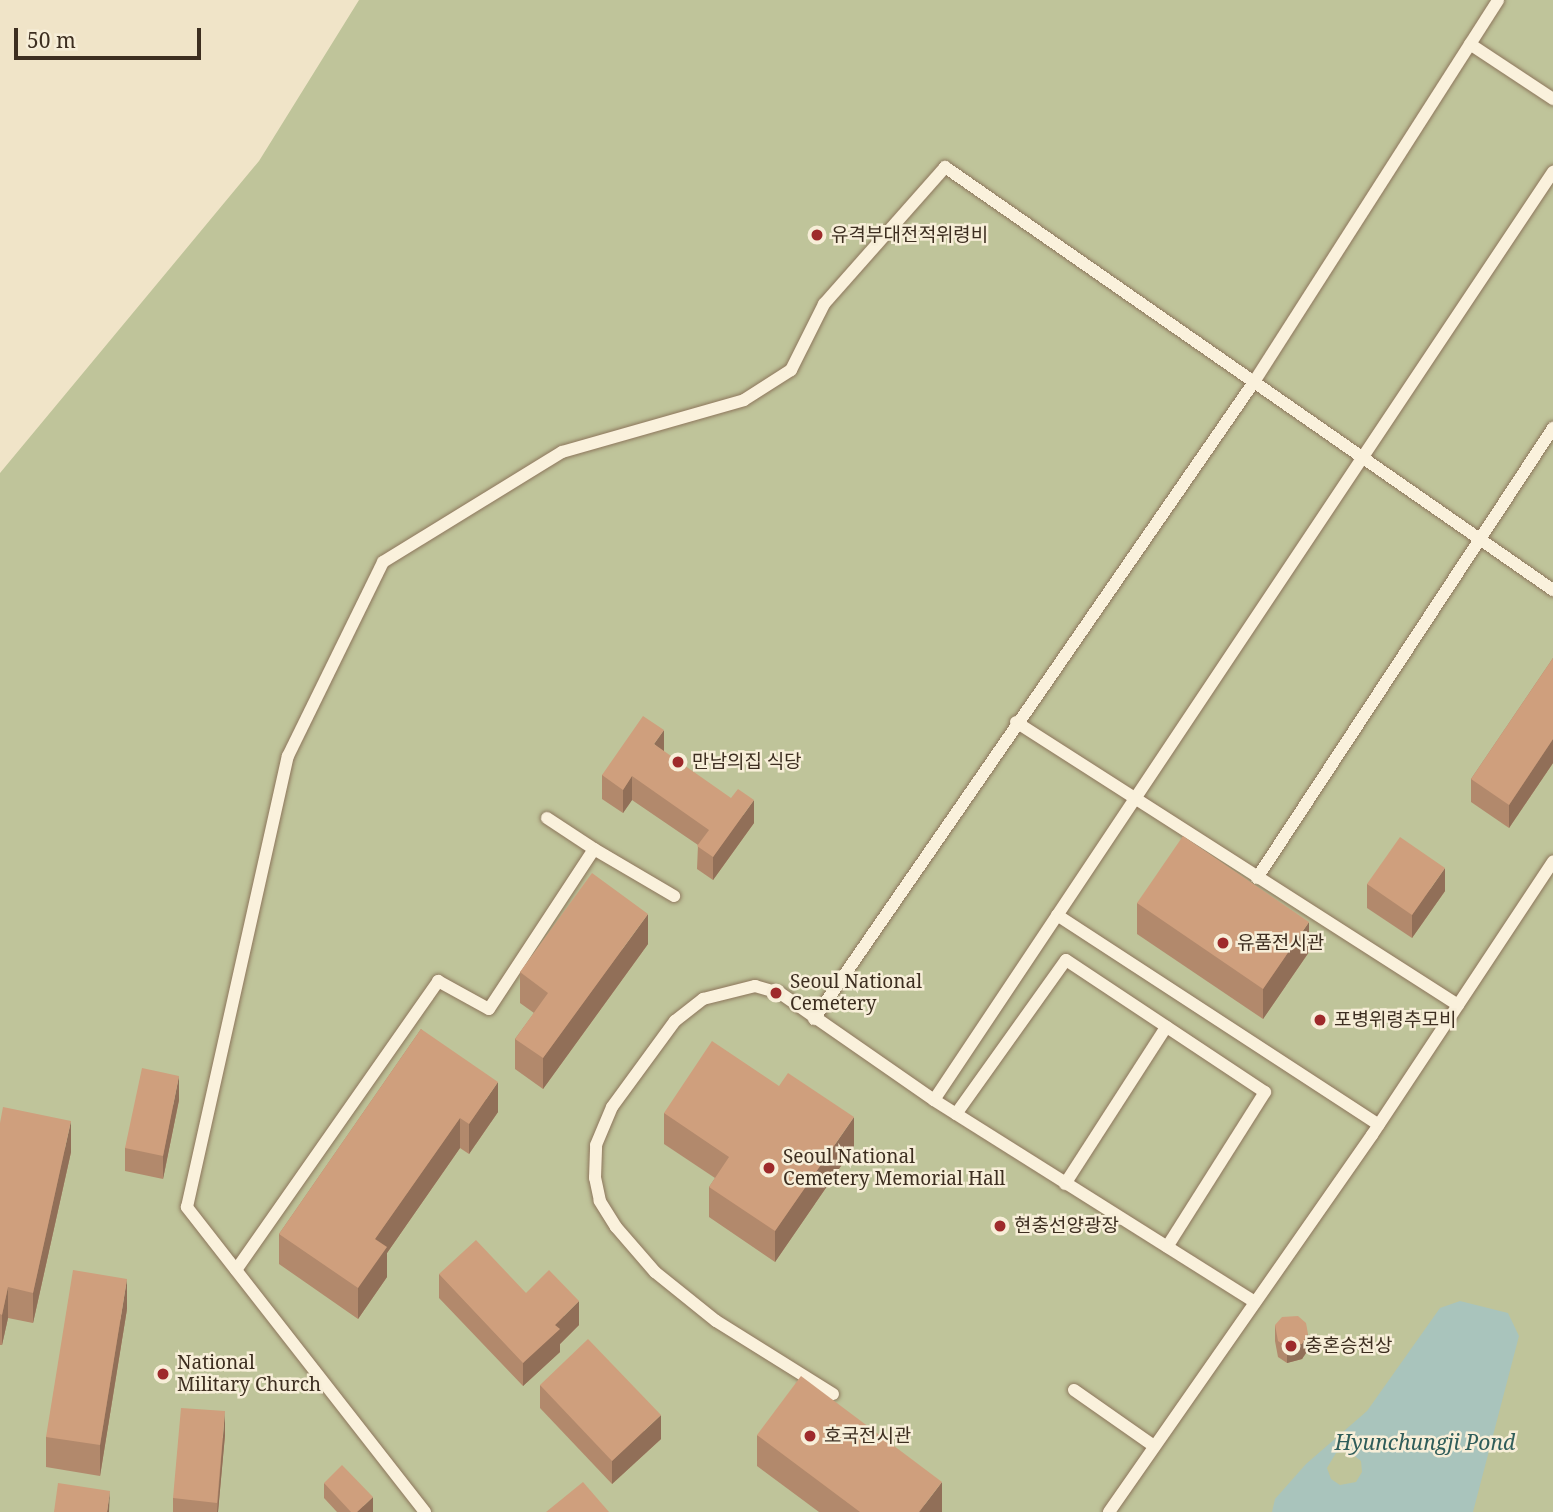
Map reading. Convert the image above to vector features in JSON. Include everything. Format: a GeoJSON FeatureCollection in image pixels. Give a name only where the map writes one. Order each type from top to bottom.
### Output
{"type":"FeatureCollection","features":[{"type":"Feature","properties":{"kind":"lane"},"geometry":{"type":"LineString","coordinates":[[814,1019],[1016,722],[1254,382],[1498,0]]}},
{"type":"Feature","properties":{"kind":"lane"},"geometry":{"type":"LineString","coordinates":[[1470,44],[1553,99]]}},
{"type":"Feature","properties":{"kind":"lane"},"geometry":{"type":"LineString","coordinates":[[425,1512],[187,1207],[288,756],[383,562],[562,452],[744,400],[792,370],[824,304],[945,167],[1553,590]]}},
{"type":"Feature","properties":{"kind":"lane"},"geometry":{"type":"LineString","coordinates":[[934,1100],[1553,172]]}},
{"type":"Feature","properties":{"kind":"lane"},"geometry":{"type":"LineString","coordinates":[[1257,878],[1478,538],[1553,428]]}},
{"type":"Feature","properties":{"kind":"lane"},"geometry":{"type":"LineString","coordinates":[[1016,722],[1133,801],[1458,1005]]}},
{"type":"Feature","properties":{"kind":"lane"},"geometry":{"type":"LineString","coordinates":[[547,818],[674,896]]}},
{"type":"Feature","properties":{"kind":"lane"},"geometry":{"type":"LineString","coordinates":[[236,1270],[438,981],[489,1009],[594,849]]}},
{"type":"Feature","properties":{"kind":"lane"},"geometry":{"type":"LineString","coordinates":[[1109,1512],[1378,1125],[1553,862]]}},
{"type":"Feature","properties":{"kind":"lane"},"geometry":{"type":"LineString","coordinates":[[1057,915],[1378,1125]]}},
{"type":"Feature","properties":{"kind":"lane"},"geometry":{"type":"LineString","coordinates":[[956,1114],[1066,960],[1265,1092],[1167,1247]]}},
{"type":"Feature","properties":{"kind":"lane"},"geometry":{"type":"LineString","coordinates":[[832,1394],[716,1321],[655,1272],[616,1227],[600,1200],[595,1178],[596,1145],[612,1107],[676,1021],[703,999],[755,986],[780,993],[934,1100],[1255,1302]]}},
{"type":"Feature","properties":{"kind":"lane"},"geometry":{"type":"LineString","coordinates":[[1065,1184],[1166,1027]]}},
{"type":"Feature","properties":{"kind":"lane"},"geometry":{"type":"LineString","coordinates":[[1074,1390],[1154,1447]]}},
{"type":"Feature","properties":{"kind":"green space","name":"Seoul National Cemetery"},"geometry":{"type":"Polygon","coordinates":[[[359,0],[1553,0],[1553,1512],[0,1512],[0,473],[259,161],[359,0]]]}},
{"type":"Feature","properties":{"kind":"water","name":"Hyunchungji Pond"},"geometry":{"type":"Polygon","coordinates":[[[1460,1301],[1508,1313],[1519,1336],[1473,1512],[1272,1512],[1275,1499],[1306,1464],[1367,1411],[1440,1308],[1460,1301]],[[1348,1451],[1336,1453],[1327,1468],[1331,1479],[1340,1485],[1356,1482],[1362,1472],[1361,1461],[1348,1451]]]}},
{"type":"Feature","properties":{"kind":"building"},"geometry":{"type":"Polygon","coordinates":[[[1553,658],[1553,739],[1509,805],[1471,779],[1553,658]]]}},
{"type":"Feature","properties":{"kind":"building"},"geometry":{"type":"Polygon","coordinates":[[[643,716],[664,730],[654,744],[731,798],[738,789],[754,800],[713,857],[697,846],[709,830],[632,776],[623,790],[602,775],[643,716]]]}},
{"type":"Feature","properties":{"kind":"building","name":"유품전시관"},"geometry":{"type":"Polygon","coordinates":[[[1183,836],[1309,922],[1263,989],[1137,903],[1183,836]]]}},
{"type":"Feature","properties":{"kind":"building"},"geometry":{"type":"Polygon","coordinates":[[[1400,837],[1445,868],[1412,915],[1367,884],[1400,837]]]}},
{"type":"Feature","properties":{"kind":"building"},"geometry":{"type":"Polygon","coordinates":[[[592,873],[648,914],[543,1058],[515,1039],[548,993],[520,972],[592,873]]]}},
{"type":"Feature","properties":{"kind":"building"},"geometry":{"type":"Polygon","coordinates":[[[421,1029],[498,1082],[469,1124],[460,1118],[375,1239],[387,1247],[358,1288],[279,1234],[421,1029]]]}},
{"type":"Feature","properties":{"kind":"building","name":"Seoul National Cemetery Memorial Hall"},"geometry":{"type":"Polygon","coordinates":[[[712,1041],[779,1086],[788,1073],[854,1117],[775,1231],[709,1187],[729,1157],[664,1113],[712,1041]]]}},
{"type":"Feature","properties":{"kind":"building"},"geometry":{"type":"Polygon","coordinates":[[[142,1068],[179,1076],[163,1156],[125,1148],[142,1068]]]}},
{"type":"Feature","properties":{"kind":"building"},"geometry":{"type":"Polygon","coordinates":[[[3,1107],[71,1121],[33,1293],[8,1287],[2,1315],[0,1123],[3,1107]]]}},
{"type":"Feature","properties":{"kind":"building"},"geometry":{"type":"Polygon","coordinates":[[[476,1240],[526,1293],[549,1270],[579,1301],[555,1325],[560,1329],[523,1363],[439,1274],[476,1240]]]}},
{"type":"Feature","properties":{"kind":"building"},"geometry":{"type":"Polygon","coordinates":[[[73,1270],[127,1279],[100,1445],[46,1437],[73,1270]]]}},
{"type":"Feature","properties":{"kind":"building"},"geometry":{"type":"Polygon","coordinates":[[[1298,1316],[1306,1323],[1308,1334],[1302,1344],[1287,1347],[1278,1341],[1275,1325],[1282,1317],[1298,1316]]]}},
{"type":"Feature","properties":{"kind":"building"},"geometry":{"type":"Polygon","coordinates":[[[588,1339],[661,1415],[612,1461],[540,1385],[588,1339]]]}},
{"type":"Feature","properties":{"kind":"building"},"geometry":{"type":"Polygon","coordinates":[[[801,1376],[942,1482],[919,1512],[860,1512],[757,1435],[801,1376]]]}},
{"type":"Feature","properties":{"kind":"building"},"geometry":{"type":"Polygon","coordinates":[[[181,1408],[225,1411],[217,1503],[173,1498],[181,1408]]]}},
{"type":"Feature","properties":{"kind":"building"},"geometry":{"type":"Polygon","coordinates":[[[342,1465],[373,1497],[357,1512],[351,1512],[324,1483],[342,1465]]]}},
{"type":"Feature","properties":{"kind":"building"},"geometry":{"type":"Polygon","coordinates":[[[583,1482],[609,1512],[546,1512],[583,1482]]]}},
{"type":"Feature","properties":{"kind":"building"},"geometry":{"type":"Polygon","coordinates":[[[58,1483],[110,1491],[107,1512],[54,1512],[58,1483]]]}},
{"type":"Feature","properties":{"kind":"place","name":"유격부대전적위령비"},"geometry":{"type":"Point","coordinates":[817,235]}},
{"type":"Feature","properties":{"kind":"place","name":"만남의집 식당"},"geometry":{"type":"Point","coordinates":[678,762]}},
{"type":"Feature","properties":{"kind":"place","name":"유품전시관"},"geometry":{"type":"Point","coordinates":[1223,943]}},
{"type":"Feature","properties":{"kind":"place","name":"Seoul National Cemetery"},"geometry":{"type":"Point","coordinates":[776,993]}},
{"type":"Feature","properties":{"kind":"place","name":"포병위령추모비"},"geometry":{"type":"Point","coordinates":[1320,1020]}},
{"type":"Feature","properties":{"kind":"place","name":"Seoul National Cemetery Memorial Hall"},"geometry":{"type":"Point","coordinates":[769,1168]}},
{"type":"Feature","properties":{"kind":"place","name":"현충선양광장"},"geometry":{"type":"Point","coordinates":[1000,1226]}},
{"type":"Feature","properties":{"kind":"place","name":"충혼승천상"},"geometry":{"type":"Point","coordinates":[1291,1346]}},
{"type":"Feature","properties":{"kind":"place","name":"National Military Church"},"geometry":{"type":"Point","coordinates":[163,1374]}},
{"type":"Feature","properties":{"kind":"place","name":"호국전시관"},"geometry":{"type":"Point","coordinates":[810,1436]}}]}
